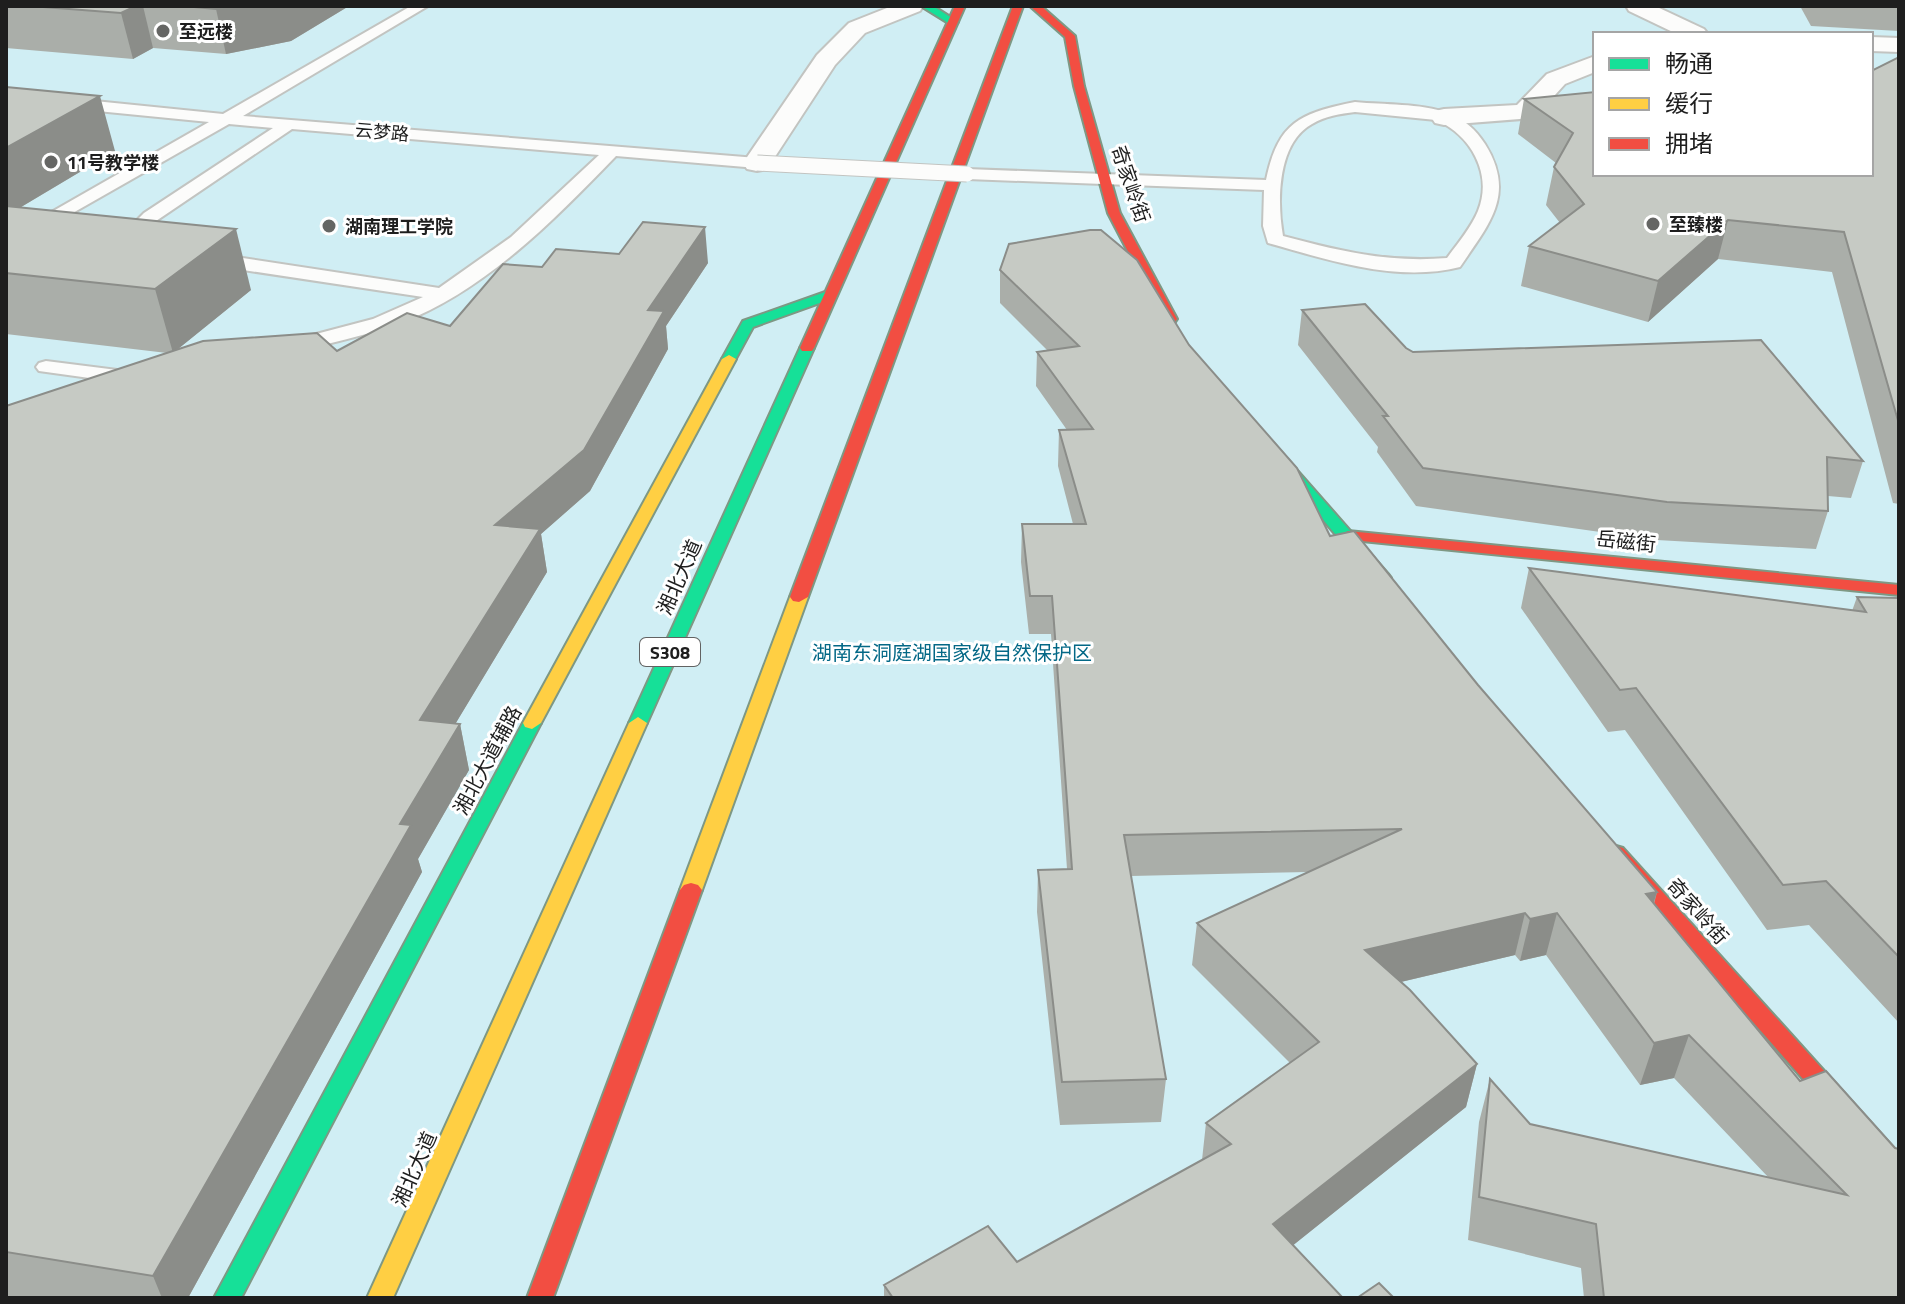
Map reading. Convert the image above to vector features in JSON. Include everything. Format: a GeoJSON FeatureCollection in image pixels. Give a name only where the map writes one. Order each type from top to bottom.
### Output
{"type":"FeatureCollection","features":[{"type":"Feature","properties":{"kind":"main road"},"geometry":{"type":"LineString","coordinates":[[926,6],[956,14]]}},
{"type":"Feature","properties":{"kind":"main road"},"geometry":{"type":"LineString","coordinates":[[540,1298],[1018,6]]}},
{"type":"Feature","properties":{"kind":"main road","name":"奇家岭街"},"geometry":{"type":"LineString","coordinates":[[1035,6],[1070,36],[1079,86],[1114,213],[1178,332]]}},
{"type":"Feature","properties":{"kind":"main road","name":"湘北大道"},"geometry":{"type":"LineString","coordinates":[[380,1298],[956,14]]}},
{"type":"Feature","properties":{"kind":"main road","name":"湘北大道辅路"},"geometry":{"type":"LineString","coordinates":[[227,1298],[449,876],[748,324],[831,294]]}},
{"type":"Feature","properties":{"kind":"main road"},"geometry":{"type":"LineString","coordinates":[[1253,429],[1395,594]]}},
{"type":"Feature","properties":{"kind":"main road","name":"岳磁街"},"geometry":{"type":"LineString","coordinates":[[1348,536],[1899,590]]}},
{"type":"Feature","properties":{"kind":"main road","name":"奇家岭街"},"geometry":{"type":"LineString","coordinates":[[1606,841],[1899,1171]]}},
{"type":"Feature","properties":{"kind":"street"},"geometry":{"type":"LineString","coordinates":[[757,163],[826,60],[857,28],[912,6]]}},
{"type":"Feature","properties":{"kind":"street"},"geometry":{"type":"LineString","coordinates":[[1637,6],[1692,32]]}},
{"type":"Feature","properties":{"kind":"street"},"geometry":{"type":"LineString","coordinates":[[1444,117],[1525,112],[1556,79],[1593,64]]}},
{"type":"Feature","properties":{"kind":"street"},"geometry":{"type":"LineString","coordinates":[[1529,107],[1569,109]]}},
{"type":"Feature","properties":{"kind":"lane"},"geometry":{"type":"LineString","coordinates":[[6,246],[421,6]]}},
{"type":"Feature","properties":{"kind":"lane","name":"云梦路"},"geometry":{"type":"LineString","coordinates":[[6,97],[227,119],[757,163],[1272,185]]}},
{"type":"Feature","properties":{"kind":"lane"},"geometry":{"type":"LineString","coordinates":[[1355,107],[1444,117],[1476,140],[1489,166],[1491,186],[1488,209],[1453,263],[1408,267],[1335,256],[1274,239],[1269,215],[1272,185],[1296,127],[1322,113],[1355,107]]}},
{"type":"Feature","properties":{"kind":"lane"},"geometry":{"type":"LineString","coordinates":[[163,251],[136,240],[138,228],[289,124]]}},
{"type":"Feature","properties":{"kind":"lane"},"geometry":{"type":"LineString","coordinates":[[273,351],[404,314],[488,267],[543,222],[613,150]]}},
{"type":"Feature","properties":{"kind":"lane"},"geometry":{"type":"LineString","coordinates":[[191,256],[440,294]]}},
{"type":"Feature","properties":{"kind":"lane"},"geometry":{"type":"LineString","coordinates":[[46,367],[144,380],[158,377]]}},
{"type":"Feature","properties":{"kind":"green space","name":"湖南东洞庭湖国家级自然保护区"},"geometry":{"type":"Polygon","coordinates":[[[6,6],[1899,6],[1899,1298],[6,1298],[6,6]]]}},
{"type":"Feature","properties":{"kind":"building"},"geometry":{"type":"Polygon","coordinates":[[[30,6],[136,6],[121,13],[30,6]]]}},
{"type":"Feature","properties":{"kind":"building"},"geometry":{"type":"Polygon","coordinates":[[[183,6],[229,6],[216,9],[183,6]]]}},
{"type":"Feature","properties":{"kind":"building"},"geometry":{"type":"Polygon","coordinates":[[[1899,57],[1899,424],[1844,232],[1728,220],[1658,281],[1529,246],[1584,204],[1554,167],[1573,133],[1524,99],[1593,92],[1593,176],[1873,176],[1873,70],[1899,57]]]}},
{"type":"Feature","properties":{"kind":"building"},"geometry":{"type":"Polygon","coordinates":[[[6,87],[100,96],[6,148],[6,87]]]}},
{"type":"Feature","properties":{"kind":"building"},"geometry":{"type":"Polygon","coordinates":[[[6,206],[236,229],[155,289],[6,273],[6,206]]]}},
{"type":"Feature","properties":{"kind":"building"},"geometry":{"type":"Polygon","coordinates":[[[643,222],[705,227],[648,310],[664,311],[584,450],[495,525],[540,529],[420,720],[460,724],[400,824],[411,825],[153,1276],[6,1252],[6,406],[203,341],[317,333],[337,351],[407,313],[450,326],[503,264],[542,267],[556,249],[619,254],[643,222]]]}},
{"type":"Feature","properties":{"kind":"building"},"geometry":{"type":"Polygon","coordinates":[[[1101,230],[1137,260],[1189,345],[1297,468],[1330,536],[1354,531],[1478,685],[1657,892],[1646,894],[1800,1081],[1826,1071],[1899,1149],[1899,1298],[1604,1298],[1596,1224],[1479,1197],[1490,1079],[1530,1124],[1847,1195],[1689,1035],[1654,1043],[1557,913],[1530,919],[1525,913],[1365,950],[1410,990],[1477,1064],[1273,1224],[1343,1298],[893,1298],[884,1285],[988,1226],[1017,1262],[1231,1144],[1206,1123],[1319,1042],[1197,923],[1402,829],[1124,835],[1166,1079],[1062,1082],[1038,870],[1072,869],[1052,596],[1030,596],[1022,524],[1086,524],[1059,430],[1093,429],[1037,352],[1079,346],[1000,270],[1009,244],[1101,230]]]}},
{"type":"Feature","properties":{"kind":"building"},"geometry":{"type":"Polygon","coordinates":[[[1365,304],[1413,352],[1761,340],[1863,461],[1827,457],[1828,511],[1667,502],[1423,468],[1383,416],[1388,416],[1302,310],[1365,304]]]}},
{"type":"Feature","properties":{"kind":"building"},"geometry":{"type":"Polygon","coordinates":[[[1529,568],[1866,612],[1857,597],[1899,598],[1899,957],[1826,881],[1783,885],[1636,688],[1620,690],[1529,568]]]}},
{"type":"Feature","properties":{"kind":"building"},"geometry":{"type":"Polygon","coordinates":[[[1379,1283],[1394,1298],[1357,1298],[1379,1283]]]}},
{"type":"Feature","properties":{"kind":"traffic: fast"},"geometry":{"type":"LineString","coordinates":[[926,6],[953,22]]}},
{"type":"Feature","properties":{"kind":"traffic: fast"},"geometry":{"type":"LineString","coordinates":[[729,359],[748,324],[831,294]]}},
{"type":"Feature","properties":{"kind":"traffic: fast"},"geometry":{"type":"LineString","coordinates":[[638,723],[807,348]]}},
{"type":"Feature","properties":{"kind":"traffic: fast"},"geometry":{"type":"LineString","coordinates":[[1268,446],[1382,578]]}},
{"type":"Feature","properties":{"kind":"traffic: fast"},"geometry":{"type":"LineString","coordinates":[[227,1298],[532,723]]}},
{"type":"Feature","properties":{"kind":"traffic: slow"},"geometry":{"type":"LineString","coordinates":[[532,723],[729,359]]}},
{"type":"Feature","properties":{"kind":"traffic: slow"},"geometry":{"type":"LineString","coordinates":[[691,890],[799,597]]}},
{"type":"Feature","properties":{"kind":"traffic: slow"},"geometry":{"type":"LineString","coordinates":[[380,1298],[638,723]]}},
{"type":"Feature","properties":{"kind":"traffic: jam"},"geometry":{"type":"LineString","coordinates":[[807,348],[960,6]]}},
{"type":"Feature","properties":{"kind":"traffic: jam"},"geometry":{"type":"LineString","coordinates":[[799,597],[1018,6]]}},
{"type":"Feature","properties":{"kind":"traffic: jam"},"geometry":{"type":"LineString","coordinates":[[1035,6],[1070,36],[1079,86],[1114,213],[1170,319]]}},
{"type":"Feature","properties":{"kind":"traffic: jam"},"geometry":{"type":"LineString","coordinates":[[1348,536],[1899,590]]}},
{"type":"Feature","properties":{"kind":"traffic: jam"},"geometry":{"type":"LineString","coordinates":[[1616,853],[1899,1171]]}},
{"type":"Feature","properties":{"kind":"traffic: jam"},"geometry":{"type":"LineString","coordinates":[[540,1298],[691,890]]}},
{"type":"Feature","properties":{"kind":"place","name":"至远楼"},"geometry":{"type":"Point","coordinates":[163,31]}},
{"type":"Feature","properties":{"kind":"place","name":"11号教学楼"},"geometry":{"type":"Point","coordinates":[51,162]}},
{"type":"Feature","properties":{"kind":"place","name":"至臻楼"},"geometry":{"type":"Point","coordinates":[1653,224]}},
{"type":"Feature","properties":{"kind":"place","name":"湖南理工学院"},"geometry":{"type":"Point","coordinates":[329,226]}}]}
